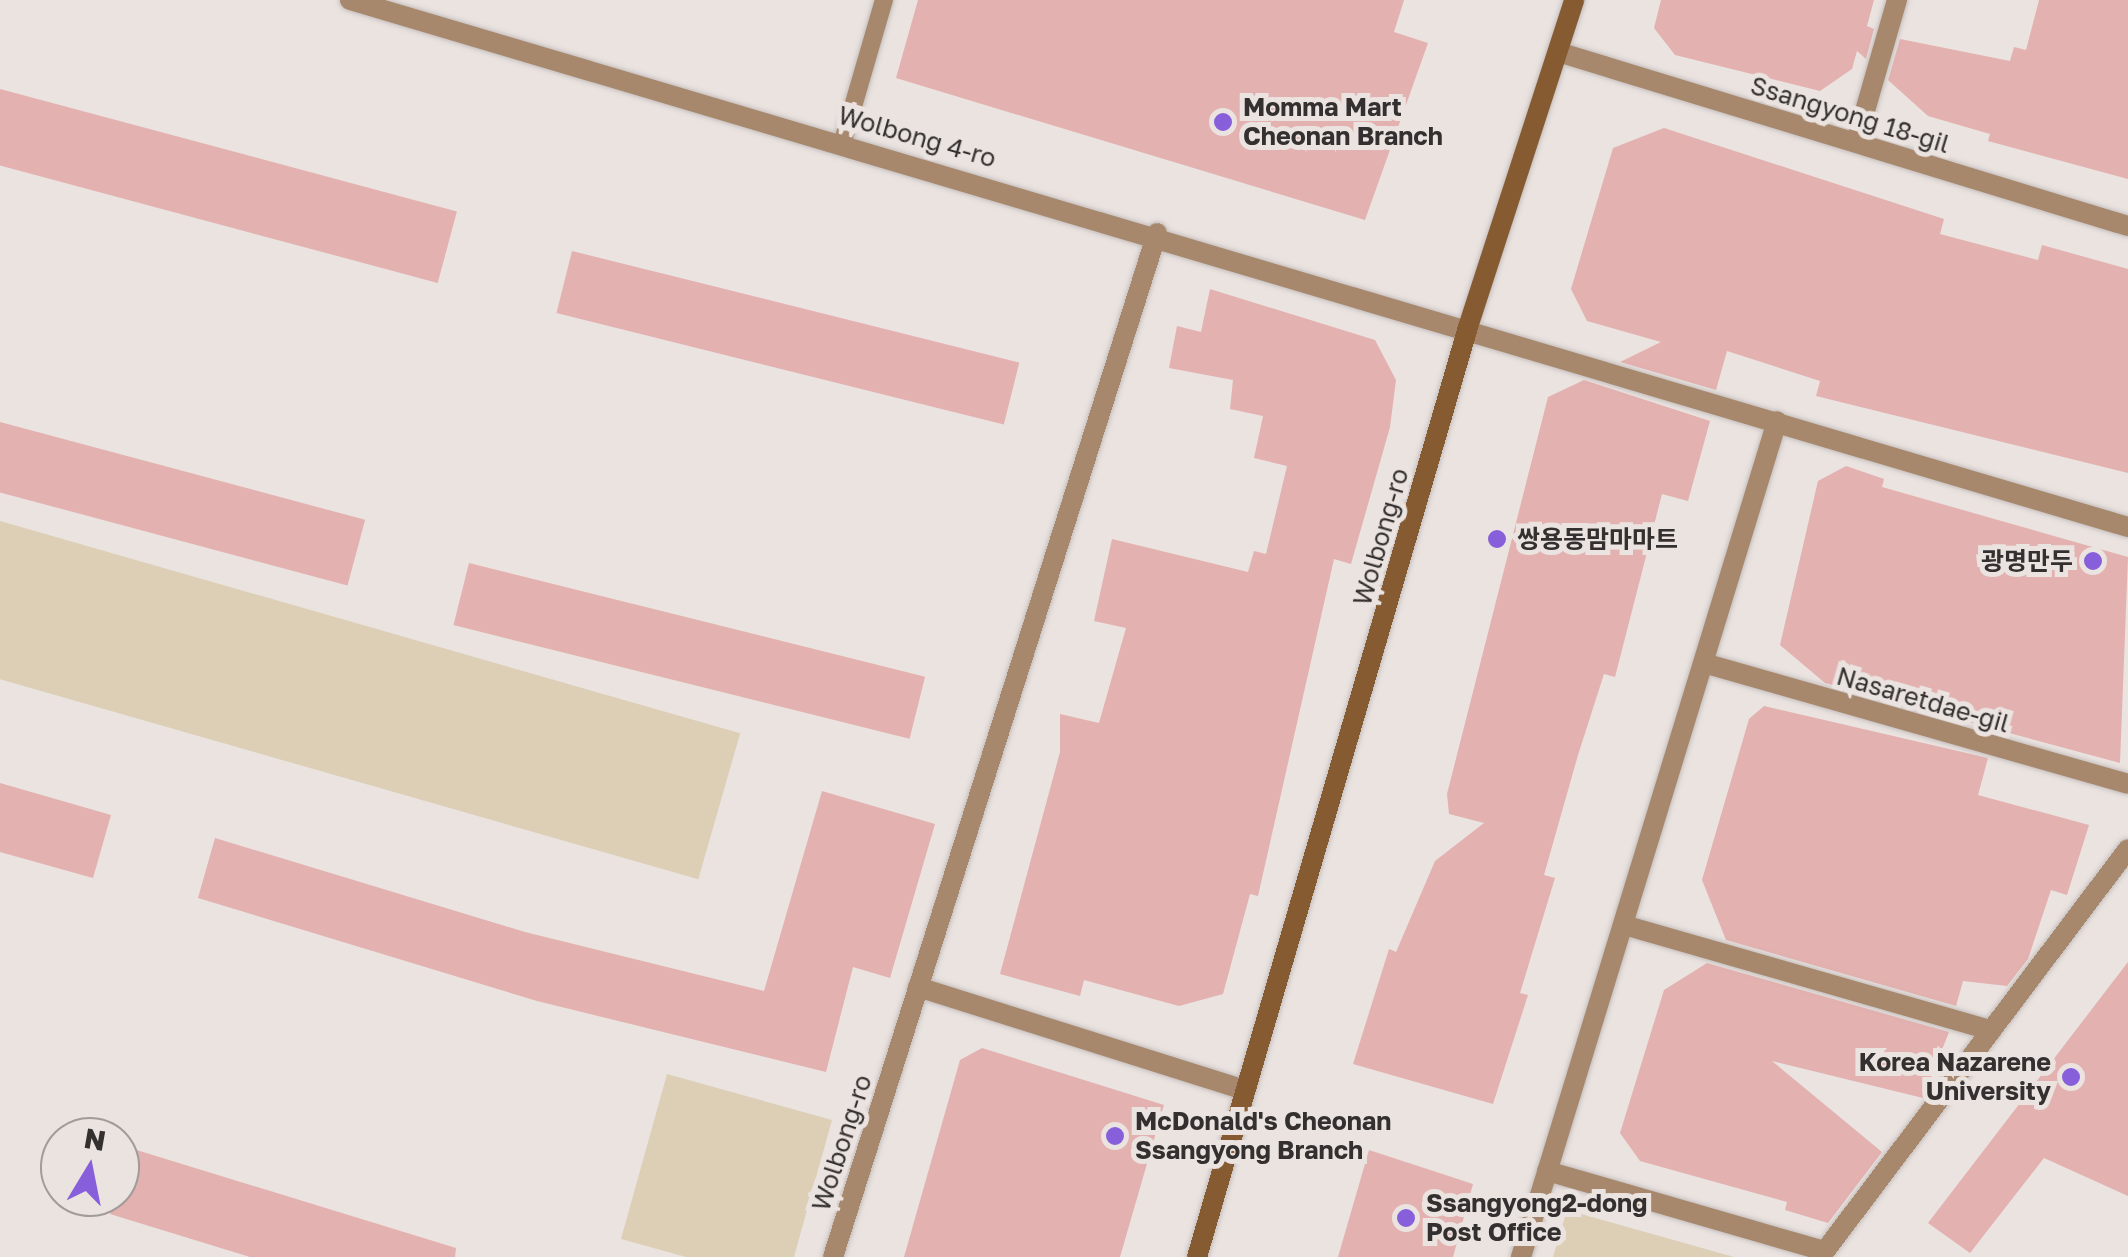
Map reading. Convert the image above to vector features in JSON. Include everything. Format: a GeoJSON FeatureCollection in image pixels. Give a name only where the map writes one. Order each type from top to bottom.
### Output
{"type":"FeatureCollection","features":[{"type":"Feature","properties":{"kind":"street","name":"Wolbong 4-ro"},"geometry":{"type":"LineString","coordinates":[[350,0],[843,141],[1468,327]]}},
{"type":"Feature","properties":{"kind":"street","name":"Wolbong-ro"},"geometry":{"type":"LineString","coordinates":[[1196,1257],[1468,327],[1574,0]]}},
{"type":"Feature","properties":{"kind":"street"},"geometry":{"type":"LineString","coordinates":[[1856,142],[1897,0]]}},
{"type":"Feature","properties":{"kind":"street","name":"Ssangyong 18-gil"},"geometry":{"type":"LineString","coordinates":[[1558,52],[2128,226]]}},
{"type":"Feature","properties":{"kind":"street","name":"Wolbong-ro"},"geometry":{"type":"LineString","coordinates":[[832,1257],[1157,233]]}},
{"type":"Feature","properties":{"kind":"street"},"geometry":{"type":"LineString","coordinates":[[1468,327],[2128,527]]}},
{"type":"Feature","properties":{"kind":"street"},"geometry":{"type":"LineString","coordinates":[[1521,1257],[1777,421]]}},
{"type":"Feature","properties":{"kind":"street","name":"Nasaretdae-gil"},"geometry":{"type":"LineString","coordinates":[[1704,663],[2128,784]]}},
{"type":"Feature","properties":{"kind":"street"},"geometry":{"type":"LineString","coordinates":[[1547,1171],[1825,1251],[2128,849]]}},
{"type":"Feature","properties":{"kind":"street"},"geometry":{"type":"LineString","coordinates":[[1624,925],[1991,1030]]}},
{"type":"Feature","properties":{"kind":"street"},"geometry":{"type":"LineString","coordinates":[[918,987],[1245,1090]]}},
{"type":"Feature","properties":{"kind":"lane"},"geometry":{"type":"LineString","coordinates":[[843,141],[884,0]]}},
{"type":"Feature","properties":{"kind":"shaded area"},"geometry":{"type":"Polygon","coordinates":[[[0,521],[740,733],[698,879],[0,679],[0,521]]]}},
{"type":"Feature","properties":{"kind":"shaded area"},"geometry":{"type":"Polygon","coordinates":[[[667,1074],[832,1120],[794,1257],[686,1257],[621,1239],[667,1074]]]}},
{"type":"Feature","properties":{"kind":"shaded area"},"geometry":{"type":"Polygon","coordinates":[[[1567,1210],[1734,1257],[1553,1257],[1567,1210]]]}},
{"type":"Feature","properties":{"kind":"building","name":"Momma Mart Cheonan Branch"},"geometry":{"type":"Polygon","coordinates":[[[918,0],[1404,0],[1394,32],[1428,43],[1365,220],[896,78],[918,0]]]}},
{"type":"Feature","properties":{"kind":"building"},"geometry":{"type":"Polygon","coordinates":[[[1661,0],[1874,0],[1867,26],[1874,29],[1866,59],[1857,51],[1852,69],[1820,91],[1675,55],[1654,28],[1661,0]]]}},
{"type":"Feature","properties":{"kind":"building"},"geometry":{"type":"Polygon","coordinates":[[[2039,0],[2128,0],[2128,179],[1988,141],[1990,134],[1928,116],[1888,80],[1900,39],[2010,61],[2014,47],[2026,50],[2039,0]]]}},
{"type":"Feature","properties":{"kind":"building"},"geometry":{"type":"Polygon","coordinates":[[[0,89],[457,211],[438,283],[0,166],[0,89]]]}},
{"type":"Feature","properties":{"kind":"building"},"geometry":{"type":"Polygon","coordinates":[[[1664,128],[1944,219],[1940,234],[2038,260],[2042,245],[2128,269],[2128,473],[1816,396],[1820,381],[1727,351],[1716,390],[1620,362],[1661,342],[1587,321],[1571,289],[1613,148],[1664,128]]]}},
{"type":"Feature","properties":{"kind":"building"},"geometry":{"type":"Polygon","coordinates":[[[572,251],[1019,363],[1004,425],[557,313],[572,251]]]}},
{"type":"Feature","properties":{"kind":"building"},"geometry":{"type":"Polygon","coordinates":[[[1210,289],[1375,340],[1396,380],[1390,427],[1351,564],[1334,559],[1258,896],[1250,894],[1223,994],[1179,1006],[1084,980],[1080,996],[1000,974],[1060,752],[1060,714],[1099,723],[1126,628],[1094,621],[1112,539],[1248,572],[1254,551],[1266,554],[1287,466],[1254,458],[1263,416],[1230,409],[1233,380],[1169,368],[1177,326],[1201,332],[1210,289]]]}},
{"type":"Feature","properties":{"kind":"building"},"geometry":{"type":"Polygon","coordinates":[[[1584,380],[1710,421],[1688,501],[1662,494],[1615,677],[1604,674],[1578,755],[1544,875],[1555,878],[1520,993],[1528,995],[1493,1104],[1353,1064],[1389,949],[1396,952],[1435,861],[1484,823],[1449,814],[1447,794],[1548,397],[1584,380]]]}},
{"type":"Feature","properties":{"kind":"building"},"geometry":{"type":"Polygon","coordinates":[[[0,422],[365,520],[348,586],[0,492],[0,422]]]}},
{"type":"Feature","properties":{"kind":"building"},"geometry":{"type":"Polygon","coordinates":[[[1846,466],[1884,479],[1882,487],[2128,557],[2120,763],[1825,683],[1780,645],[1818,481],[1846,466]]]}},
{"type":"Feature","properties":{"kind":"building"},"geometry":{"type":"Polygon","coordinates":[[[469,563],[925,677],[910,739],[454,625],[469,563]]]}},
{"type":"Feature","properties":{"kind":"building"},"geometry":{"type":"Polygon","coordinates":[[[1764,706],[1988,758],[1978,795],[2089,825],[2067,895],[2051,890],[2028,959],[2007,986],[1963,981],[1956,1006],[1726,940],[1702,880],[1749,719],[1764,706]]]}},
{"type":"Feature","properties":{"kind":"building"},"geometry":{"type":"Polygon","coordinates":[[[0,783],[111,815],[93,878],[0,852],[0,783]]]}},
{"type":"Feature","properties":{"kind":"building"},"geometry":{"type":"Polygon","coordinates":[[[822,791],[935,824],[890,978],[853,967],[826,1072],[537,1001],[198,898],[215,838],[525,932],[764,991],[822,791]]]}},
{"type":"Feature","properties":{"kind":"building"},"geometry":{"type":"Polygon","coordinates":[[[2128,962],[2128,1196],[2044,1158],[1970,1253],[1928,1223],[2128,962]]]}},
{"type":"Feature","properties":{"kind":"building"},"geometry":{"type":"Polygon","coordinates":[[[1707,963],[1949,1032],[1923,1098],[1772,1061],[1882,1152],[1828,1223],[1785,1210],[1787,1202],[1640,1161],[1620,1133],[1664,990],[1707,963]]]}},
{"type":"Feature","properties":{"kind":"building"},"geometry":{"type":"Polygon","coordinates":[[[982,1048],[1164,1105],[1120,1257],[904,1257],[960,1060],[982,1048]]]}},
{"type":"Feature","properties":{"kind":"building","name":"Ssangyong2-dong Post Office"},"geometry":{"type":"Polygon","coordinates":[[[1369,1150],[1473,1184],[1453,1257],[1338,1257],[1369,1150]]]}},
{"type":"Feature","properties":{"kind":"building"},"geometry":{"type":"Polygon","coordinates":[[[140,1151],[456,1248],[455,1257],[250,1257],[120,1217],[140,1217],[140,1151]]]}},
{"type":"Feature","properties":{"kind":"place","name":"Momma Mart Cheonan Branch"},"geometry":{"type":"Point","coordinates":[1223,122]}},
{"type":"Feature","properties":{"kind":"place","name":"쌍용동맘마마트"},"geometry":{"type":"Point","coordinates":[1497,539]}},
{"type":"Feature","properties":{"kind":"place","name":"광명만두"},"geometry":{"type":"Point","coordinates":[2093,561]}},
{"type":"Feature","properties":{"kind":"place","name":"Korea Nazarene University"},"geometry":{"type":"Point","coordinates":[2071,1077]}},
{"type":"Feature","properties":{"kind":"place","name":"McDonald's Cheonan Ssangyong Branch"},"geometry":{"type":"Point","coordinates":[1115,1136]}},
{"type":"Feature","properties":{"kind":"place","name":"Ssangyong2-dong Post Office"},"geometry":{"type":"Point","coordinates":[1406,1218]}}]}
